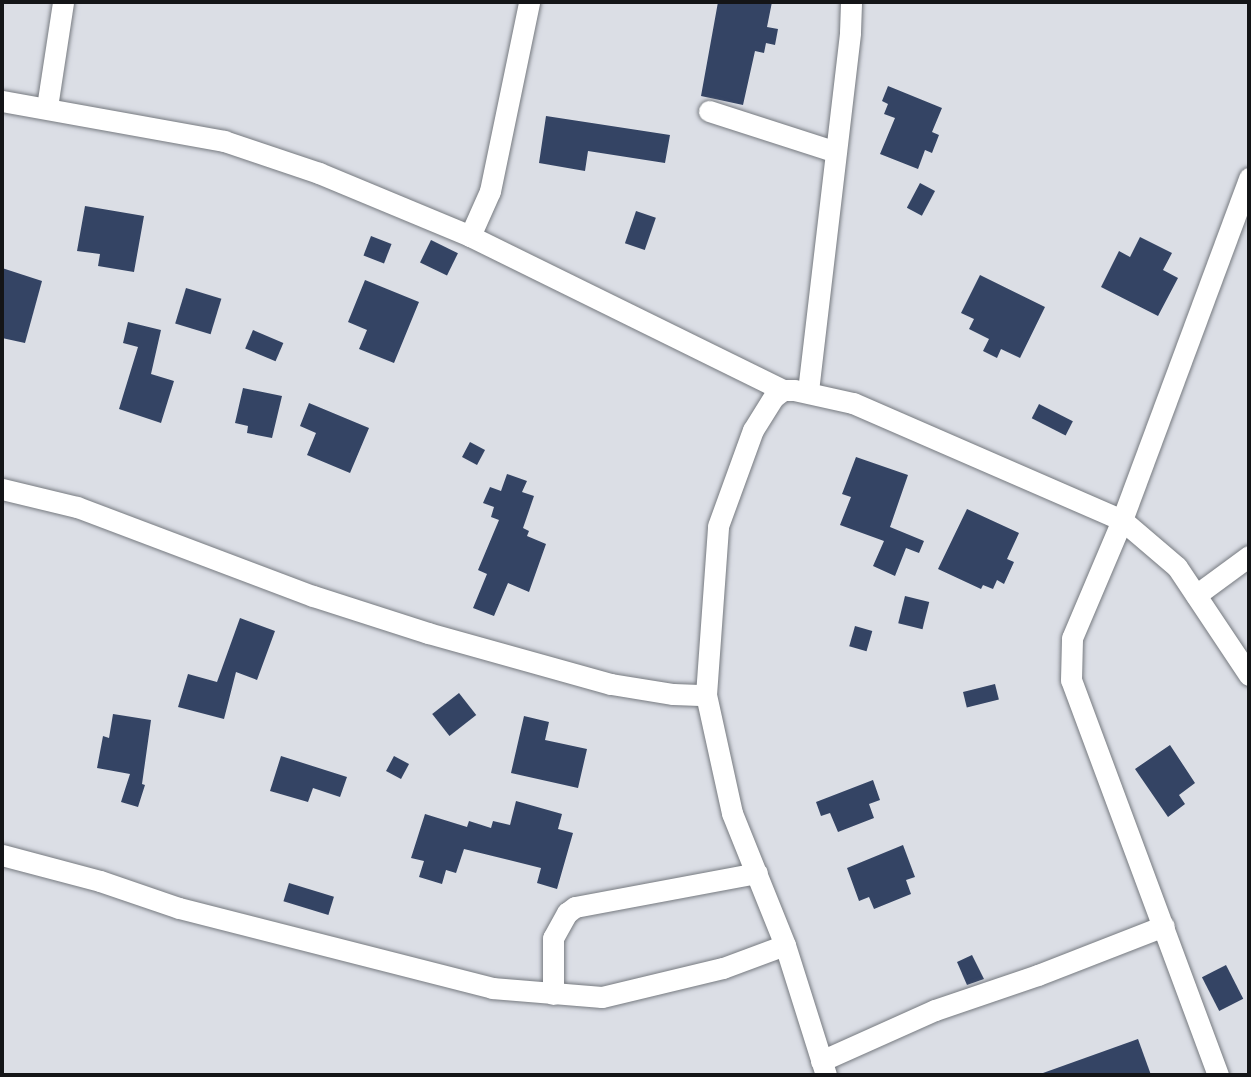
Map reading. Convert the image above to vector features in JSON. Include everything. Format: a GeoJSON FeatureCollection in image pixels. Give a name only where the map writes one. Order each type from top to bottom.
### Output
{"type":"FeatureCollection","features":[{"type":"Feature","properties":{"kind":"street"},"geometry":{"type":"LineString","coordinates":[[47,107],[62,2]]}},
{"type":"Feature","properties":{"kind":"street"},"geometry":{"type":"LineString","coordinates":[[470,236],[490,191],[529,2]]}},
{"type":"Feature","properties":{"kind":"street"},"geometry":{"type":"LineString","coordinates":[[808,391],[851,2]]}},
{"type":"Feature","properties":{"kind":"street"},"geometry":{"type":"LineString","coordinates":[[2,100],[224,141],[319,173],[470,236],[782,390],[808,391],[853,403],[1122,520],[1177,567],[1249,675]]}},
{"type":"Feature","properties":{"kind":"street"},"geometry":{"type":"LineString","coordinates":[[709,111],[835,152]]}},
{"type":"Feature","properties":{"kind":"street"},"geometry":{"type":"LineString","coordinates":[[1217,1075],[1164,926],[1070,680],[1072,638],[1122,520],[1249,178]]}},
{"type":"Feature","properties":{"kind":"street"},"geometry":{"type":"LineString","coordinates":[[782,390],[765,408],[753,430],[718,526],[706,695],[732,813],[785,945],[824,1068],[934,1010],[1038,975],[1164,926]]}},
{"type":"Feature","properties":{"kind":"street"},"geometry":{"type":"LineString","coordinates":[[2,489],[77,507],[313,596],[428,633],[611,684],[673,694],[706,695]]}},
{"type":"Feature","properties":{"kind":"street"},"geometry":{"type":"LineString","coordinates":[[1196,595],[1249,556]]}},
{"type":"Feature","properties":{"kind":"street"},"geometry":{"type":"LineString","coordinates":[[2,855],[100,881],[178,908],[492,988],[602,998],[723,968],[785,945]]}},
{"type":"Feature","properties":{"kind":"street"},"geometry":{"type":"LineString","coordinates":[[553,995],[553,938],[567,913],[575,907],[757,873]]}},
{"type":"Feature","properties":{"kind":"building"},"geometry":{"type":"Polygon","coordinates":[[[718,2],[772,2],[767,27],[778,29],[775,45],[766,43],[764,53],[755,51],[743,105],[701,96],[718,2]]]}},
{"type":"Feature","properties":{"kind":"building"},"geometry":{"type":"Polygon","coordinates":[[[888,86],[942,108],[932,132],[939,135],[932,153],[925,150],[918,169],[880,154],[895,118],[884,114],[888,104],[882,101],[888,86]]]}},
{"type":"Feature","properties":{"kind":"building"},"geometry":{"type":"Polygon","coordinates":[[[546,116],[670,135],[665,163],[588,151],[585,171],[539,163],[546,116]]]}},
{"type":"Feature","properties":{"kind":"building"},"geometry":{"type":"Polygon","coordinates":[[[920,183],[935,191],[922,216],[907,208],[920,183]]]}},
{"type":"Feature","properties":{"kind":"building"},"geometry":{"type":"Polygon","coordinates":[[[85,206],[144,216],[134,272],[98,266],[100,254],[77,251],[85,206]]]}},
{"type":"Feature","properties":{"kind":"building"},"geometry":{"type":"Polygon","coordinates":[[[636,211],[656,218],[645,250],[625,243],[636,211]]]}},
{"type":"Feature","properties":{"kind":"building"},"geometry":{"type":"Polygon","coordinates":[[[371,236],[392,244],[384,263],[363,256],[371,236]]]}},
{"type":"Feature","properties":{"kind":"building"},"geometry":{"type":"Polygon","coordinates":[[[1140,237],[1172,253],[1163,270],[1178,278],[1158,316],[1101,287],[1119,251],[1130,257],[1140,237]]]}},
{"type":"Feature","properties":{"kind":"building"},"geometry":{"type":"Polygon","coordinates":[[[431,240],[458,253],[447,276],[420,262],[431,240]]]}},
{"type":"Feature","properties":{"kind":"building"},"geometry":{"type":"Polygon","coordinates":[[[2,268],[42,281],[25,343],[2,338],[2,268]]]}},
{"type":"Feature","properties":{"kind":"building"},"geometry":{"type":"Polygon","coordinates":[[[980,275],[1045,307],[1020,358],[1001,349],[997,358],[983,351],[989,339],[969,329],[974,319],[961,313],[980,275]]]}},
{"type":"Feature","properties":{"kind":"building"},"geometry":{"type":"Polygon","coordinates":[[[365,280],[419,302],[394,363],[359,349],[367,330],[348,322],[365,280]]]}},
{"type":"Feature","properties":{"kind":"building"},"geometry":{"type":"Polygon","coordinates":[[[186,288],[221,299],[211,334],[175,323],[186,288]]]}},
{"type":"Feature","properties":{"kind":"building"},"geometry":{"type":"Polygon","coordinates":[[[128,322],[161,330],[151,374],[174,381],[161,423],[119,409],[138,347],[123,343],[128,322]]]}},
{"type":"Feature","properties":{"kind":"building"},"geometry":{"type":"Polygon","coordinates":[[[253,330],[283,343],[276,361],[245,348],[253,330]]]}},
{"type":"Feature","properties":{"kind":"building"},"geometry":{"type":"Polygon","coordinates":[[[243,388],[282,396],[272,438],[247,433],[248,426],[235,423],[243,388]]]}},
{"type":"Feature","properties":{"kind":"building"},"geometry":{"type":"Polygon","coordinates":[[[309,403],[369,428],[350,473],[307,455],[316,433],[300,426],[309,403]]]}},
{"type":"Feature","properties":{"kind":"building"},"geometry":{"type":"Polygon","coordinates":[[[1039,404],[1073,421],[1066,436],[1032,418],[1039,404]]]}},
{"type":"Feature","properties":{"kind":"building"},"geometry":{"type":"Polygon","coordinates":[[[470,442],[485,450],[477,465],[462,457],[470,442]]]}},
{"type":"Feature","properties":{"kind":"building"},"geometry":{"type":"Polygon","coordinates":[[[856,457],[908,475],[890,527],[924,541],[919,553],[906,548],[895,576],[873,566],[884,541],[840,525],[851,497],[842,494],[856,457]]]}},
{"type":"Feature","properties":{"kind":"building"},"geometry":{"type":"Polygon","coordinates":[[[507,474],[527,481],[522,492],[534,496],[523,528],[529,531],[527,536],[546,544],[529,592],[508,583],[494,616],[473,608],[487,574],[478,570],[499,520],[491,517],[494,507],[483,503],[490,487],[501,491],[507,474]]]}},
{"type":"Feature","properties":{"kind":"building"},"geometry":{"type":"Polygon","coordinates":[[[967,509],[1019,533],[1007,559],[1014,562],[1004,584],[997,580],[993,589],[983,585],[981,589],[938,569],[967,509]]]}},
{"type":"Feature","properties":{"kind":"building"},"geometry":{"type":"Polygon","coordinates":[[[905,596],[929,602],[922,629],[898,623],[905,596]]]}},
{"type":"Feature","properties":{"kind":"building"},"geometry":{"type":"Polygon","coordinates":[[[240,618],[275,631],[257,680],[236,672],[224,719],[178,707],[188,674],[217,682],[240,618]]]}},
{"type":"Feature","properties":{"kind":"building"},"geometry":{"type":"Polygon","coordinates":[[[855,626],[872,631],[867,651],[849,646],[855,626]]]}},
{"type":"Feature","properties":{"kind":"building"},"geometry":{"type":"Polygon","coordinates":[[[995,684],[999,700],[967,708],[963,692],[995,684]]]}},
{"type":"Feature","properties":{"kind":"building"},"geometry":{"type":"Polygon","coordinates":[[[459,693],[476,715],[449,736],[432,714],[459,693]]]}},
{"type":"Feature","properties":{"kind":"building"},"geometry":{"type":"Polygon","coordinates":[[[113,714],[151,720],[142,784],[145,785],[138,807],[121,802],[130,774],[97,768],[103,736],[109,738],[113,714]]]}},
{"type":"Feature","properties":{"kind":"building"},"geometry":{"type":"Polygon","coordinates":[[[524,716],[549,722],[545,740],[587,749],[578,788],[511,773],[524,716]]]}},
{"type":"Feature","properties":{"kind":"building"},"geometry":{"type":"Polygon","coordinates":[[[1170,745],[1195,783],[1179,795],[1185,804],[1168,817],[1135,769],[1170,745]]]}},
{"type":"Feature","properties":{"kind":"building"},"geometry":{"type":"Polygon","coordinates":[[[281,756],[347,777],[340,797],[313,788],[308,802],[270,791],[281,756]]]}},
{"type":"Feature","properties":{"kind":"building"},"geometry":{"type":"Polygon","coordinates":[[[394,756],[409,764],[401,779],[386,771],[394,756]]]}},
{"type":"Feature","properties":{"kind":"building"},"geometry":{"type":"Polygon","coordinates":[[[873,780],[880,800],[869,804],[874,818],[838,832],[830,813],[821,816],[816,802],[873,780]]]}},
{"type":"Feature","properties":{"kind":"building"},"geometry":{"type":"Polygon","coordinates":[[[516,801],[562,814],[558,829],[573,833],[557,889],[537,883],[541,868],[464,849],[456,873],[446,870],[442,884],[419,877],[424,861],[411,858],[425,814],[467,827],[469,821],[491,828],[493,821],[510,825],[516,801]]]}},
{"type":"Feature","properties":{"kind":"building"},"geometry":{"type":"Polygon","coordinates":[[[903,845],[915,877],[906,880],[911,894],[874,909],[869,897],[859,901],[847,868],[903,845]]]}},
{"type":"Feature","properties":{"kind":"building"},"geometry":{"type":"Polygon","coordinates":[[[289,883],[334,897],[328,915],[283,901],[289,883]]]}},
{"type":"Feature","properties":{"kind":"building"},"geometry":{"type":"Polygon","coordinates":[[[972,955],[984,979],[967,985],[957,962],[972,955]]]}},
{"type":"Feature","properties":{"kind":"building"},"geometry":{"type":"Polygon","coordinates":[[[1226,965],[1243,999],[1219,1011],[1202,977],[1226,965]]]}},
{"type":"Feature","properties":{"kind":"building"},"geometry":{"type":"Polygon","coordinates":[[[1138,1039],[1151,1075],[1043,1075],[1043,1073],[1138,1039]]]}}]}
